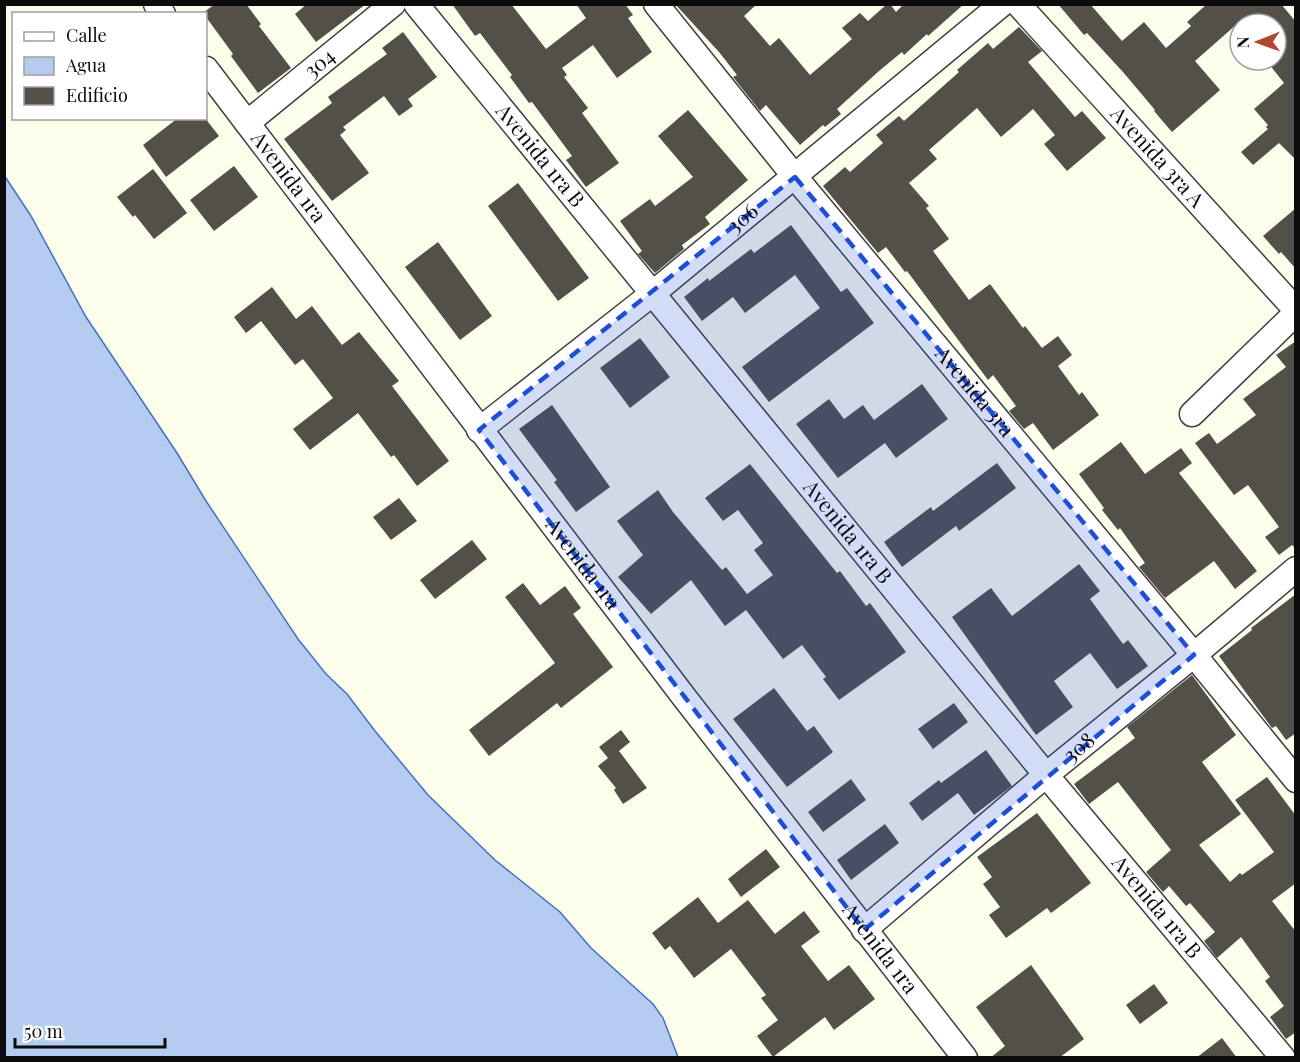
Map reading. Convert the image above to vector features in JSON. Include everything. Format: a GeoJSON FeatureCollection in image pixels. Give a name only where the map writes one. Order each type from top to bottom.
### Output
{"type":"FeatureCollection","features":[{"type":"Feature","properties":{"kind":"street","name":"304"},"geometry":{"type":"LineString","coordinates":[[247,123],[393,4]]}},
{"type":"Feature","properties":{"kind":"street","name":"Avenida 1ra B"},"geometry":{"type":"LineString","coordinates":[[416,4],[1046,775],[1283,1058]]}},
{"type":"Feature","properties":{"kind":"street","name":"Avenida 3ra"},"geometry":{"type":"LineString","coordinates":[[656,4],[795,177],[1296,780]]}},
{"type":"Feature","properties":{"kind":"street","name":"306"},"geometry":{"type":"LineString","coordinates":[[479,430],[652,294],[1002,4]]}},
{"type":"Feature","properties":{"kind":"street","name":"Avenida 3ra A"},"geometry":{"type":"LineString","coordinates":[[1018,4],[1296,311]]}},
{"type":"Feature","properties":{"kind":"street","name":"Avenida 1ra"},"geometry":{"type":"LineString","coordinates":[[207,70],[479,430],[965,1058]]}},
{"type":"Feature","properties":{"kind":"street"},"geometry":{"type":"LineString","coordinates":[[1192,414],[1296,311]]}},
{"type":"Feature","properties":{"kind":"street","name":"308"},"geometry":{"type":"LineString","coordinates":[[864,930],[1046,775],[1296,569]]}},
{"type":"Feature","properties":{"kind":"highlighted area"},"geometry":{"type":"Polygon","coordinates":[[[795,177],[1194,655],[864,930],[479,430],[795,177]]]}},
{"type":"Feature","properties":{"kind":"water"},"geometry":{"type":"Polygon","coordinates":[[[4,175],[31,216],[86,317],[298,639],[326,674],[347,694],[428,795],[495,860],[560,912],[591,948],[653,1004],[663,1018],[678,1057],[5,1057],[4,175]]]}},
{"type":"Feature","properties":{"kind":"building"},"geometry":{"type":"Polygon","coordinates":[[[215,4],[246,4],[261,24],[259,26],[291,68],[258,93],[207,18],[207,12],[204,12],[215,4]]]}},
{"type":"Feature","properties":{"kind":"building"},"geometry":{"type":"Polygon","coordinates":[[[307,4],[366,4],[316,42],[295,14],[307,4]]]}},
{"type":"Feature","properties":{"kind":"building"},"geometry":{"type":"Polygon","coordinates":[[[452,4],[511,4],[546,49],[586,18],[576,4],[625,4],[633,15],[628,18],[652,52],[617,78],[593,45],[562,68],[567,75],[564,77],[588,108],[582,113],[619,163],[586,187],[566,160],[572,156],[532,102],[529,103],[510,77],[512,75],[480,33],[475,36],[452,4]]]}},
{"type":"Feature","properties":{"kind":"building"},"geometry":{"type":"Polygon","coordinates":[[[675,4],[757,4],[744,16],[770,46],[779,38],[810,75],[852,39],[842,28],[860,13],[868,21],[887,4],[890,4],[896,12],[904,4],[964,4],[904,55],[902,52],[879,71],[837,109],[841,114],[825,127],[823,125],[800,145],[766,105],[760,111],[733,77],[737,75],[719,52],[675,4]]]}},
{"type":"Feature","properties":{"kind":"building"},"geometry":{"type":"Polygon","coordinates":[[[1058,4],[1090,4],[1122,41],[1144,22],[1166,48],[1191,26],[1187,22],[1207,4],[1281,4],[1288,12],[1228,12],[1228,32],[1195,61],[1220,90],[1172,132],[1123,72],[1087,33],[1084,35],[1058,4]]]}},
{"type":"Feature","properties":{"kind":"building"},"geometry":{"type":"Polygon","coordinates":[[[1288,12],[1296,22],[1296,160],[1279,143],[1253,165],[1241,152],[1268,129],[1266,127],[1268,125],[1254,109],[1284,83],[1275,72],[1288,72],[1288,12]]]}},
{"type":"Feature","properties":{"kind":"building"},"geometry":{"type":"Polygon","coordinates":[[[1019,27],[1042,51],[1028,62],[1075,117],[1082,111],[1106,138],[1067,171],[1044,144],[1055,135],[1033,109],[1001,137],[977,108],[929,150],[937,159],[909,183],[929,206],[926,208],[949,239],[933,251],[969,300],[990,284],[1023,328],[1025,326],[1042,348],[1058,336],[1072,355],[1058,366],[1079,395],[1082,392],[1099,415],[1053,450],[1033,423],[1024,429],[1009,411],[1016,406],[993,375],[988,380],[907,271],[905,272],[886,247],[878,253],[823,186],[845,167],[850,172],[883,143],[876,135],[899,116],[904,121],[988,43],[993,49],[1019,27]]]}},
{"type":"Feature","properties":{"kind":"building"},"geometry":{"type":"Polygon","coordinates":[[[403,32],[437,77],[408,99],[413,106],[399,116],[384,96],[343,127],[346,130],[340,135],[369,173],[332,201],[284,139],[332,103],[328,97],[387,54],[382,48],[403,32]]]}},
{"type":"Feature","properties":{"kind":"building"},"geometry":{"type":"Polygon","coordinates":[[[688,110],[748,180],[705,217],[710,224],[682,245],[684,249],[655,273],[638,254],[642,251],[620,221],[650,199],[655,206],[693,177],[658,136],[688,110]]]}},
{"type":"Feature","properties":{"kind":"building"},"geometry":{"type":"Polygon","coordinates":[[[175,120],[207,120],[219,136],[166,177],[143,145],[175,120]]]}},
{"type":"Feature","properties":{"kind":"building"},"geometry":{"type":"Polygon","coordinates":[[[234,166],[258,197],[214,231],[190,200],[234,166]]]}},
{"type":"Feature","properties":{"kind":"building"},"geometry":{"type":"Polygon","coordinates":[[[153,169],[187,213],[154,239],[117,197],[153,169]]]}},
{"type":"Feature","properties":{"kind":"building"},"geometry":{"type":"Polygon","coordinates":[[[518,183],[589,278],[558,301],[488,206],[518,183]]]}},
{"type":"Feature","properties":{"kind":"building"},"geometry":{"type":"Polygon","coordinates":[[[1296,208],[1296,269],[1263,236],[1296,208]]]}},
{"type":"Feature","properties":{"kind":"building"},"geometry":{"type":"Polygon","coordinates":[[[791,225],[841,292],[847,288],[874,323],[769,402],[742,367],[820,308],[795,275],[745,313],[733,297],[702,321],[684,297],[751,249],[754,253],[791,225]]]}},
{"type":"Feature","properties":{"kind":"building"},"geometry":{"type":"Polygon","coordinates":[[[438,242],[492,316],[460,340],[405,267],[438,242]]]}},
{"type":"Feature","properties":{"kind":"building"},"geometry":{"type":"Polygon","coordinates":[[[272,287],[296,319],[312,306],[342,345],[359,332],[399,381],[392,386],[449,461],[417,486],[394,455],[391,457],[358,413],[310,450],[293,429],[333,398],[303,359],[295,365],[261,321],[246,333],[234,317],[272,287]]]}},
{"type":"Feature","properties":{"kind":"building"},"geometry":{"type":"Polygon","coordinates":[[[640,338],[670,377],[630,408],[600,368],[640,338]]]}},
{"type":"Feature","properties":{"kind":"building"},"geometry":{"type":"Polygon","coordinates":[[[1296,341],[1296,549],[1292,545],[1279,555],[1265,537],[1279,527],[1248,485],[1234,495],[1195,443],[1209,433],[1217,444],[1256,415],[1243,399],[1286,367],[1276,355],[1296,341]]]}},
{"type":"Feature","properties":{"kind":"building"},"geometry":{"type":"Polygon","coordinates":[[[922,384],[948,419],[896,458],[885,443],[838,478],[796,424],[829,399],[844,419],[863,405],[874,420],[922,384]]]}},
{"type":"Feature","properties":{"kind":"building"},"geometry":{"type":"Polygon","coordinates":[[[552,405],[610,487],[576,512],[554,482],[557,480],[519,429],[552,405]]]}},
{"type":"Feature","properties":{"kind":"building"},"geometry":{"type":"Polygon","coordinates":[[[1121,442],[1145,474],[1181,448],[1192,463],[1179,473],[1257,571],[1235,589],[1214,561],[1165,598],[1139,567],[1145,563],[1120,528],[1118,530],[1102,510],[1104,508],[1079,474],[1121,442]]]}},
{"type":"Feature","properties":{"kind":"building"},"geometry":{"type":"Polygon","coordinates":[[[997,463],[1016,488],[959,531],[956,526],[902,567],[884,542],[931,507],[933,511],[997,463]]]}},
{"type":"Feature","properties":{"kind":"building"},"geometry":{"type":"Polygon","coordinates":[[[750,464],[837,573],[840,571],[866,606],[870,603],[906,652],[839,700],[823,679],[826,677],[802,645],[783,659],[746,610],[725,626],[691,580],[651,614],[618,577],[643,555],[617,521],[658,490],[673,512],[722,570],[726,567],[747,594],[773,575],[754,550],[763,543],[738,510],[723,521],[705,498],[750,464]]]}},
{"type":"Feature","properties":{"kind":"building"},"geometry":{"type":"Polygon","coordinates":[[[399,498],[417,521],[391,540],[373,517],[399,498]]]}},
{"type":"Feature","properties":{"kind":"building"},"geometry":{"type":"Polygon","coordinates":[[[472,540],[487,559],[435,599],[420,580],[472,540]]]}},
{"type":"Feature","properties":{"kind":"building"},"geometry":{"type":"Polygon","coordinates":[[[1079,564],[1100,591],[1090,599],[1123,644],[1128,640],[1148,666],[1117,689],[1090,653],[1054,681],[1073,707],[1036,735],[952,617],[991,588],[1012,616],[1079,564]]]}},
{"type":"Feature","properties":{"kind":"building"},"geometry":{"type":"Polygon","coordinates":[[[523,583],[540,605],[565,586],[581,608],[573,614],[613,667],[561,708],[557,703],[489,756],[469,730],[555,663],[505,597],[523,583]]]}},
{"type":"Feature","properties":{"kind":"building"},"geometry":{"type":"Polygon","coordinates":[[[1296,594],[1296,733],[1286,740],[1276,726],[1272,728],[1219,656],[1296,594]]]}},
{"type":"Feature","properties":{"kind":"building"},"geometry":{"type":"Polygon","coordinates":[[[1192,675],[1236,735],[1202,762],[1241,814],[1199,845],[1230,882],[1240,873],[1242,875],[1274,852],[1235,800],[1267,777],[1296,816],[1296,883],[1272,901],[1296,932],[1296,1032],[1286,1039],[1270,1017],[1284,1006],[1265,981],[1270,977],[1241,937],[1217,958],[1204,941],[1215,932],[1190,903],[1186,906],[1169,886],[1163,892],[1146,872],[1171,850],[1118,782],[1089,804],[1074,784],[1135,738],[1127,727],[1192,675]]]}},
{"type":"Feature","properties":{"kind":"building"},"geometry":{"type":"Polygon","coordinates":[[[774,688],[807,731],[814,726],[833,752],[787,787],[733,719],[774,688]]]}},
{"type":"Feature","properties":{"kind":"building"},"geometry":{"type":"Polygon","coordinates":[[[954,703],[968,722],[933,749],[918,729],[954,703]]]}},
{"type":"Feature","properties":{"kind":"building"},"geometry":{"type":"Polygon","coordinates":[[[621,730],[630,742],[619,751],[647,788],[623,804],[614,790],[616,788],[598,766],[608,758],[599,747],[621,730]]]}},
{"type":"Feature","properties":{"kind":"building"},"geometry":{"type":"Polygon","coordinates":[[[986,750],[1012,786],[974,815],[958,793],[922,821],[909,803],[939,780],[941,783],[986,750]]]}},
{"type":"Feature","properties":{"kind":"building"},"geometry":{"type":"Polygon","coordinates":[[[851,779],[866,800],[823,832],[808,812],[851,779]]]}},
{"type":"Feature","properties":{"kind":"building"},"geometry":{"type":"Polygon","coordinates":[[[1037,813],[1091,883],[1051,913],[1047,908],[1006,938],[989,915],[1000,907],[983,884],[992,877],[977,857],[1037,813]]]}},
{"type":"Feature","properties":{"kind":"building"},"geometry":{"type":"Polygon","coordinates":[[[885,824],[899,843],[851,880],[837,860],[885,824]]]}},
{"type":"Feature","properties":{"kind":"building"},"geometry":{"type":"Polygon","coordinates":[[[766,849],[780,867],[741,897],[728,879],[766,849]]]}},
{"type":"Feature","properties":{"kind":"building"},"geometry":{"type":"Polygon","coordinates":[[[698,897],[718,923],[748,900],[775,934],[804,911],[820,932],[801,946],[828,981],[849,965],[875,999],[834,1030],[825,1017],[773,1057],[757,1036],[778,1020],[761,998],[766,995],[731,949],[694,978],[670,946],[665,950],[652,933],[698,897]]]}},
{"type":"Feature","properties":{"kind":"building"},"geometry":{"type":"Polygon","coordinates":[[[1031,965],[1084,1039],[1059,1058],[990,1058],[1005,1046],[976,1007],[1031,965]]]}},
{"type":"Feature","properties":{"kind":"building"},"geometry":{"type":"Polygon","coordinates":[[[1154,984],[1168,1003],[1140,1024],[1126,1005],[1154,984]]]}},
{"type":"Feature","properties":{"kind":"building"},"geometry":{"type":"Polygon","coordinates":[[[1222,1038],[1237,1058],[1196,1058],[1222,1038]]]}}]}
